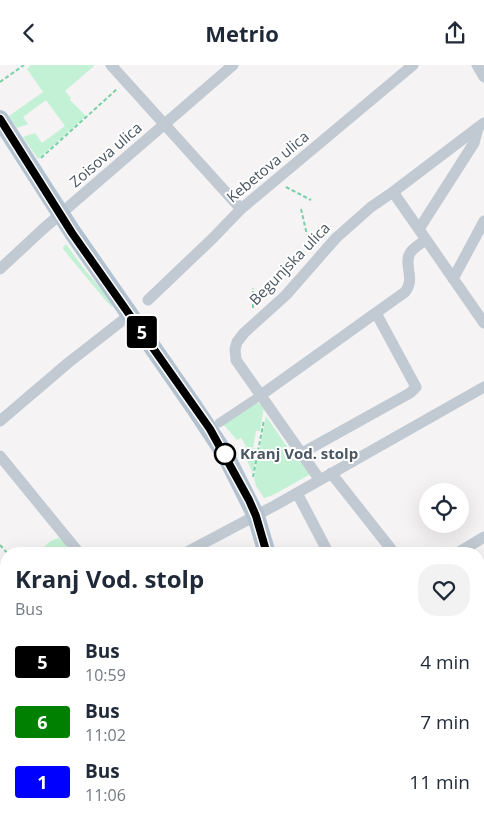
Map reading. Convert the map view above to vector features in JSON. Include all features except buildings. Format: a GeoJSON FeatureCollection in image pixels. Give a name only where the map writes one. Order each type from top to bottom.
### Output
{"type":"FeatureCollection","features":[{"type":"Feature","properties":{"kind":"main road"},"geometry":{"type":"LineString","coordinates":[[0,119],[60,214],[210,429],[240,481],[256,516],[265,547]]}},
{"type":"Feature","properties":{"kind":"street"},"geometry":{"type":"LineString","coordinates":[[111,65],[241,209]]}},
{"type":"Feature","properties":{"kind":"street","name":"Zoisova ulica"},"geometry":{"type":"LineString","coordinates":[[0,269],[60,214],[233,65]]}},
{"type":"Feature","properties":{"kind":"street","name":"Kebetova ulica"},"geometry":{"type":"LineString","coordinates":[[148,300],[272,181],[413,65]]}},
{"type":"Feature","properties":{"kind":"street"},"geometry":{"type":"LineString","coordinates":[[478,65],[484,77]]}},
{"type":"Feature","properties":{"kind":"street","name":"Begunjska ulica"},"geometry":{"type":"LineString","coordinates":[[320,480],[265,396],[236,360],[235,349],[237,342],[252,324],[286,295],[336,238],[371,207],[481,125]]}},
{"type":"Feature","properties":{"kind":"street","name":"Begunjska ulica"},"geometry":{"type":"LineString","coordinates":[[419,229],[474,143],[481,125]]}},
{"type":"Feature","properties":{"kind":"street"},"geometry":{"type":"LineString","coordinates":[[393,192],[484,323]]}},
{"type":"Feature","properties":{"kind":"street"},"geometry":{"type":"LineString","coordinates":[[453,279],[484,221]]}},
{"type":"Feature","properties":{"kind":"street"},"geometry":{"type":"LineString","coordinates":[[219,423],[265,396],[405,292],[410,286],[407,261],[409,255],[426,239]]}},
{"type":"Feature","properties":{"kind":"street"},"geometry":{"type":"LineString","coordinates":[[302,453],[410,393],[416,387],[376,313]]}},
{"type":"Feature","properties":{"kind":"street"},"geometry":{"type":"LineString","coordinates":[[0,421],[122,319]]}},
{"type":"Feature","properties":{"kind":"street"},"geometry":{"type":"LineString","coordinates":[[196,547],[256,516],[484,387]]}},
{"type":"Feature","properties":{"kind":"street"},"geometry":{"type":"LineString","coordinates":[[0,456],[74,547]]}},
{"type":"Feature","properties":{"kind":"street"},"geometry":{"type":"LineString","coordinates":[[331,473],[389,547]]}},
{"type":"Feature","properties":{"kind":"street"},"geometry":{"type":"LineString","coordinates":[[297,493],[325,547]]}},
{"type":"Feature","properties":{"kind":"street"},"geometry":{"type":"LineString","coordinates":[[468,547],[484,537]]}},
{"type":"Feature","properties":{"kind":"path"},"geometry":{"type":"LineString","coordinates":[[0,82],[24,65]]}},
{"type":"Feature","properties":{"kind":"path"},"geometry":{"type":"LineString","coordinates":[[37,161],[126,81]]}},
{"type":"Feature","properties":{"kind":"path"},"geometry":{"type":"LineString","coordinates":[[272,181],[311,199]]}},
{"type":"Feature","properties":{"kind":"path"},"geometry":{"type":"LineString","coordinates":[[300,209],[314,263]]}},
{"type":"Feature","properties":{"kind":"path"},"geometry":{"type":"LineString","coordinates":[[252,324],[253,288]]}},
{"type":"Feature","properties":{"kind":"path"},"geometry":{"type":"LineString","coordinates":[[253,480],[265,396]]}},
{"type":"Feature","properties":{"kind":"green space"},"geometry":{"type":"Polygon","coordinates":[[[31,65],[94,66],[65,91],[71,98],[70,100],[86,116],[38,159],[23,137],[35,133],[42,143],[65,126],[46,100],[23,117],[28,124],[17,128],[9,116],[43,92],[27,69],[31,65]]]}},
{"type":"Feature","properties":{"kind":"green space"},"geometry":{"type":"Polygon","coordinates":[[[66,244],[115,307],[106,301],[63,249],[66,244]]]}},
{"type":"Feature","properties":{"kind":"green space"},"geometry":{"type":"Polygon","coordinates":[[[256,402],[264,407],[260,431],[256,431],[253,448],[257,449],[253,474],[242,449],[246,446],[241,438],[237,440],[223,424],[256,402]]]}},
{"type":"Feature","properties":{"kind":"green space"},"geometry":{"type":"Polygon","coordinates":[[[266,416],[292,454],[299,456],[309,475],[264,498],[256,486],[254,478],[266,416]]]}},
{"type":"Feature","properties":{"kind":"green space"},"geometry":{"type":"Polygon","coordinates":[[[58,538],[63,540],[67,547],[44,547],[58,538]]]}},
{"type":"Feature","properties":{"kind":"bus line","name":"5"},"geometry":{"type":"LineString","coordinates":[[0,119],[72,233],[210,429],[240,481],[256,516],[265,547]]}},
{"type":"Feature","properties":{"kind":"place","name":"Kranj Vod. stolp"},"geometry":{"type":"Point","coordinates":[225,454]}}]}
